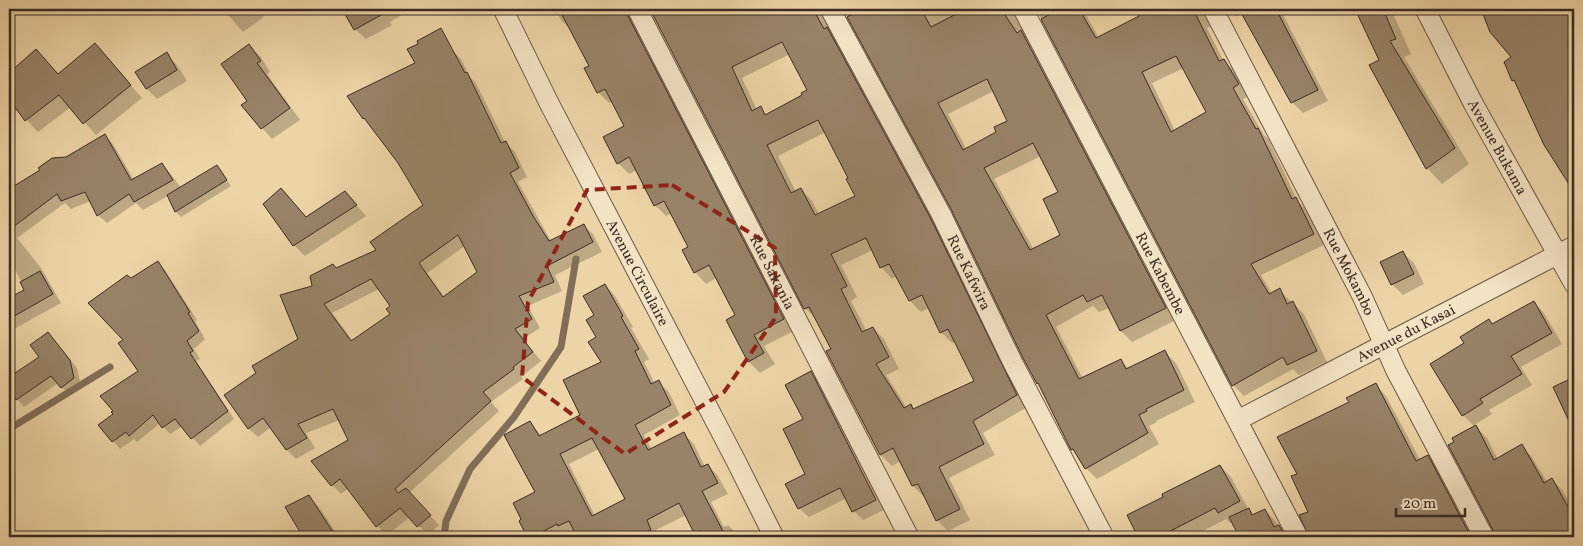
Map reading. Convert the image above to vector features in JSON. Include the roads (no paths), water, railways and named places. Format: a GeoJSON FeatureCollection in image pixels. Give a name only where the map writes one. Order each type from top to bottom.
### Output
{"type":"FeatureCollection","features":[{"type":"Feature","properties":{"kind":"street","name":"Avenue Circulaire"},"geometry":{"type":"LineString","coordinates":[[503,9],[549,103],[774,537]]}},
{"type":"Feature","properties":{"kind":"street","name":"Rue Sakania"},"geometry":{"type":"LineString","coordinates":[[637,9],[908,537]]}},
{"type":"Feature","properties":{"kind":"street","name":"Rue Kafwira"},"geometry":{"type":"LineString","coordinates":[[830,9],[941,214],[1013,363],[1104,537]]}},
{"type":"Feature","properties":{"kind":"street","name":"Rue Kabembe"},"geometry":{"type":"LineString","coordinates":[[1023,9],[1298,537]]}},
{"type":"Feature","properties":{"kind":"street","name":"Rue Mokambo"},"geometry":{"type":"LineString","coordinates":[[1213,9],[1362,296],[1396,371],[1484,537]]}},
{"type":"Feature","properties":{"kind":"street","name":"Avenue Bukama"},"geometry":{"type":"LineString","coordinates":[[1425,9],[1473,103],[1566,250],[1574,284]]}},
{"type":"Feature","properties":{"kind":"street","name":"Avenue du Kasai"},"geometry":{"type":"LineString","coordinates":[[1238,420],[1566,250]]}},
{"type":"Feature","properties":{"kind":"waterway"},"geometry":{"type":"LineString","coordinates":[[444,537],[446,521],[470,469],[514,417],[561,347],[576,259]]}},
{"type":"Feature","properties":{"kind":"waterway"},"geometry":{"type":"LineString","coordinates":[[9,429],[110,367]]}}]}
